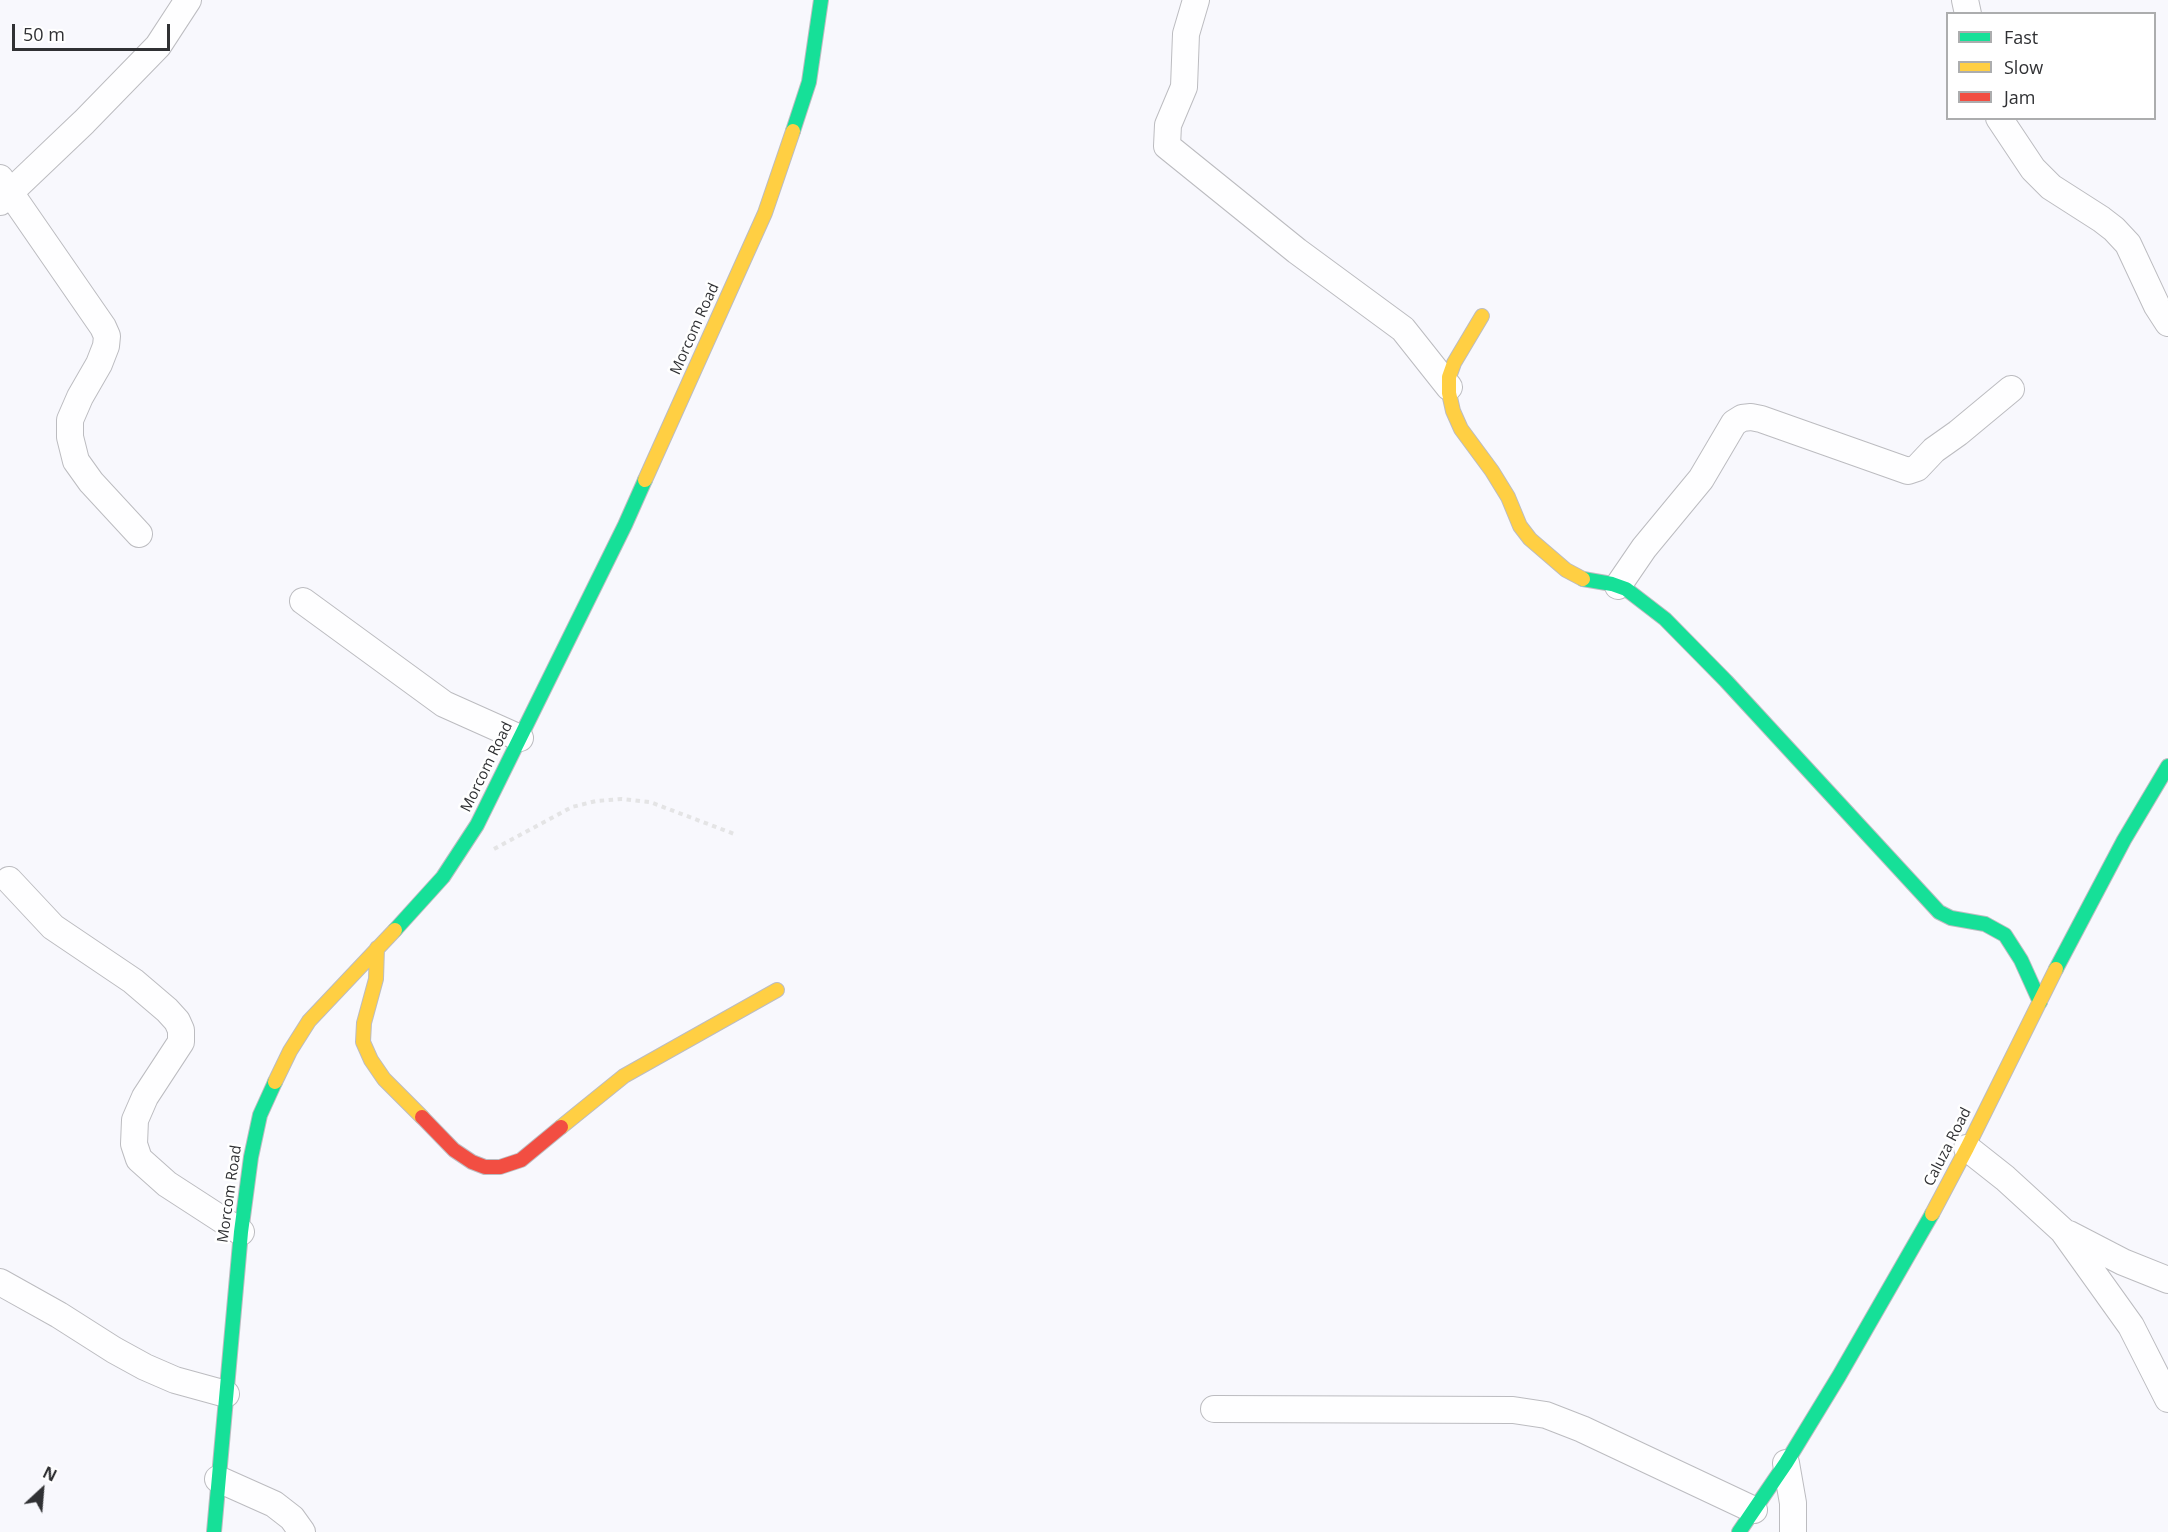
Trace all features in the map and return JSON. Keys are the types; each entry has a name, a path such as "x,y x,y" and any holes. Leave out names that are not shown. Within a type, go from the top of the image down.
{"street":[{"path":"139,534 91,482 76,461 70,437 70,420 99,364 107,336 103,327 3,190 84,122 158,46 188,0"},
{"name":"Morcom Road","path":"214,1532 241,1232 251,1157 260,1115 275,1079 309,1021 414,911 443,877 477,825 625,525 765,213 808,82 821,0"},
{"path":"1196,0 1186,34 1184,87 1168,125 1167,146 1297,251 1403,329 1449,387"},
{"path":"2000,120 2033,169 2051,187 2101,219 2128,244 2157,306 2168,323"},
{"path":"1482,316 1454,363 1449,377 1454,411 1461,429 1492,471 1508,497 1520,526 1530,539 1566,570 1579,578 1618,586 1641,599 1687,640 1939,912 1956,919 1985,924 2005,935 2021,960 2040,1002"},
{"path":"1618,586 1644,548 1701,479 1734,423 1742,418 1761,419 1908,471 1917,468 1934,450 2011,389"},
{"path":"303,601 444,704 520,738"},
{"name":"Caluza Road","path":"1739,1532 1786,1463 1880,1306 1967,1148 2124,840 2168,766"},
{"path":"9,880 53,927 133,981 177,1021 181,1030 180,1042 144,1097 135,1120 134,1144 139,1159 167,1184 241,1232"},
{"path":"377,948 376,979 363,1023 363,1042 371,1060 384,1078 454,1150 472,1162 485,1167 500,1167 521,1160 624,1076 777,990"},
{"path":"1967,1148 2005,1178 2063,1231 2131,1326 2168,1399"},
{"path":"2063,1231 2123,1262 2168,1280"},
{"path":"2,1286 59,1315 145,1367 175,1380 226,1394"},
{"path":"1214,1409 1513,1410 1546,1415 1582,1429 1754,1510"},
{"path":"1786,1463 1793,1503 1793,1532"},
{"path":"218,1479 274,1504 292,1518 302,1532"}],"path":[{"path":"492,850 572,807 596,801 622,799 650,802 737,835"}],"traffic: fast":[{"path":"793,131 809,82 821,0"},
{"path":"395,930 443,877 477,825 645,480"},
{"path":"1583,579 1626,589 1665,619 1726,681 1939,912 1951,918 1985,924 2005,935 2021,960 2040,1002"},
{"path":"2056,969 2124,840 2168,766"},
{"path":"214,1532 241,1232 251,1157 260,1115 275,1082"},
{"path":"1739,1532 1786,1463 1839,1376 1932,1214"}],"traffic: slow":[{"path":"645,480 765,213 793,131"},
{"path":"1482,316 1454,363 1449,377 1449,393 1453,411 1461,429 1508,497 1520,526 1530,539 1566,570 1583,579"},
{"path":"275,1082 290,1051 309,1021 395,930"},
{"path":"377,948 376,979 364,1023 363,1042 371,1060 384,1079 422,1117"},
{"path":"1932,1214 2056,969"},
{"path":"561,1127 624,1076 777,990"}],"traffic: jam":[{"path":"422,1117 454,1150 472,1162 485,1167 500,1167 521,1160 561,1127"}]}
